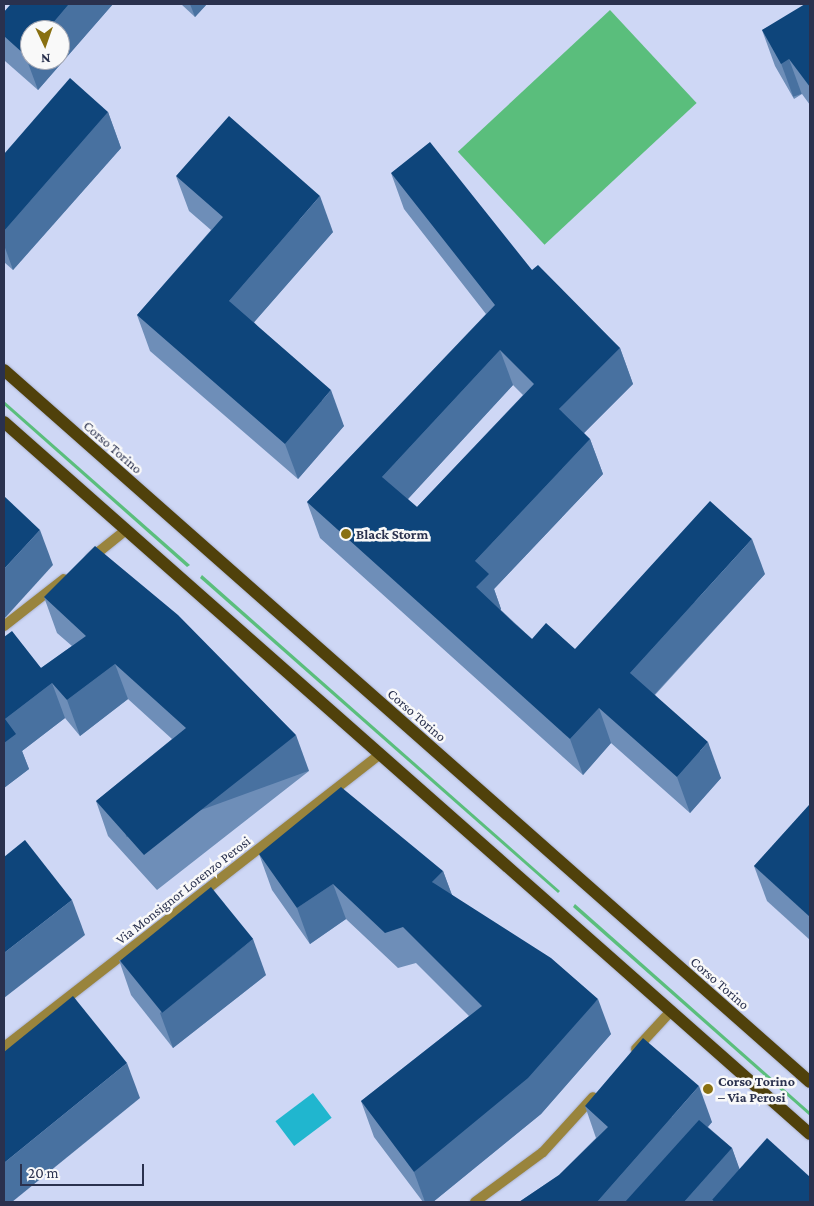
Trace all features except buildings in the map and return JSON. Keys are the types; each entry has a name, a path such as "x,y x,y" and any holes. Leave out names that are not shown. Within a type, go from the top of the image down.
{"main road":[{"name":"Corso Torino","path":"4,370 810,1082"},
{"path":"4,422 810,1134"}],"street":[{"path":"4,626 126,530"},
{"name":"Via Monsignor Lorenzo Perosi","path":"4,1047 380,754"},
{"path":"626,1060 671,1011"},
{"path":"475,1202 543,1152 600,1089"}],"green space":[{"path":"610,10 697,103 544,245 458,152"},
{"path":"4,401 190,565 187,567 4,405"},
{"path":"202,575 560,891 558,893 200,578"},
{"path":"575,904 810,1112 810,1116 573,907"}],"water":[{"path":"313,1093 332,1118 294,1146 275,1121"}],"place":[{"name":"Black Storm","path":"346,534"},
{"name":"Corso Torino – Via Perosi","path":"708,1089"}]}
